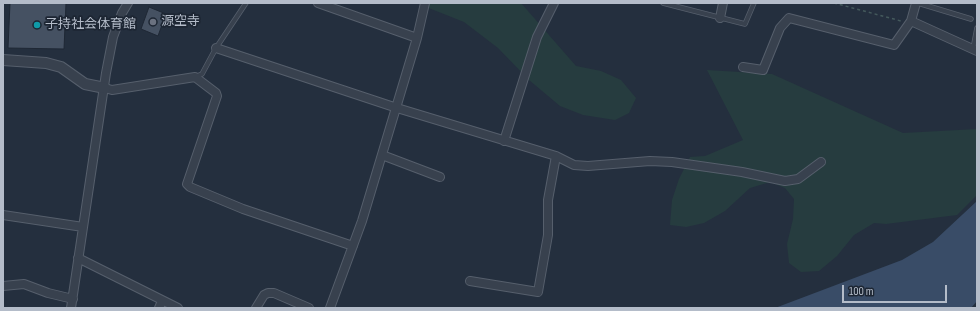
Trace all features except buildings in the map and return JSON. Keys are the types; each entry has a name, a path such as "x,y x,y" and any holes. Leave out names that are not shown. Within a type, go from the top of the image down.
{"street":[{"path":"71,308 105,88 106,73 113,37 122,13 128,3"},
{"path":"318,3 417,38"},
{"path":"330,308 353,246 397,108 417,38 425,3"},
{"path":"504,141 537,37 554,3"},
{"path":"720,18 723,3"},
{"path":"743,67 763,70 780,28 789,18 894,45 911,21 917,3"},
{"path":"911,21 975,50"},
{"path":"216,48 397,108 556,156 574,165 588,166 650,161 672,162 742,172 784,181 798,179 820,162"},
{"path":"3,60 46,63 60,68 85,84 112,90 195,77 216,93 217,96 187,184 190,188 243,209 353,246"},
{"path":"382,155 440,177"},
{"path":"470,281 538,292 548,230 548,200 556,156"},
{"path":"3,215 83,227"},
{"path":"78,258 160,304 178,308"},
{"path":"3,286 24,284 48,293 73,299"},
{"path":"256,308 264,295 268,293 274,293 309,308"}],"lane":[{"path":"195,77 202,74 216,48 246,3"},
{"path":"663,3 745,24 754,3"},
{"path":"917,3 971,19"},
{"path":"975,50 977,28"}],"path":[{"path":"834,3 904,22 911,21"}],"green space":[{"path":"416,3 521,3 576,66 601,71 621,80 636,98 629,113 615,120 583,115 560,106 529,80 498,48 464,22"},
{"path":"707,70 772,74 903,133 977,129 977,195 957,215 886,224 874,223 854,235 837,256 819,271 801,272 789,263 787,244 793,219 794,199 785,188 770,182 750,188 725,211 704,223 686,227 670,225 672,200 679,179 690,157 705,156 743,140"}],"water":[{"path":"977,201 977,301 971,308 775,308 902,260 933,242"}],"place":[{"name":"源空寺","path":"153,22"},
{"name":"子持社会体育館","path":"37,25"}]}
